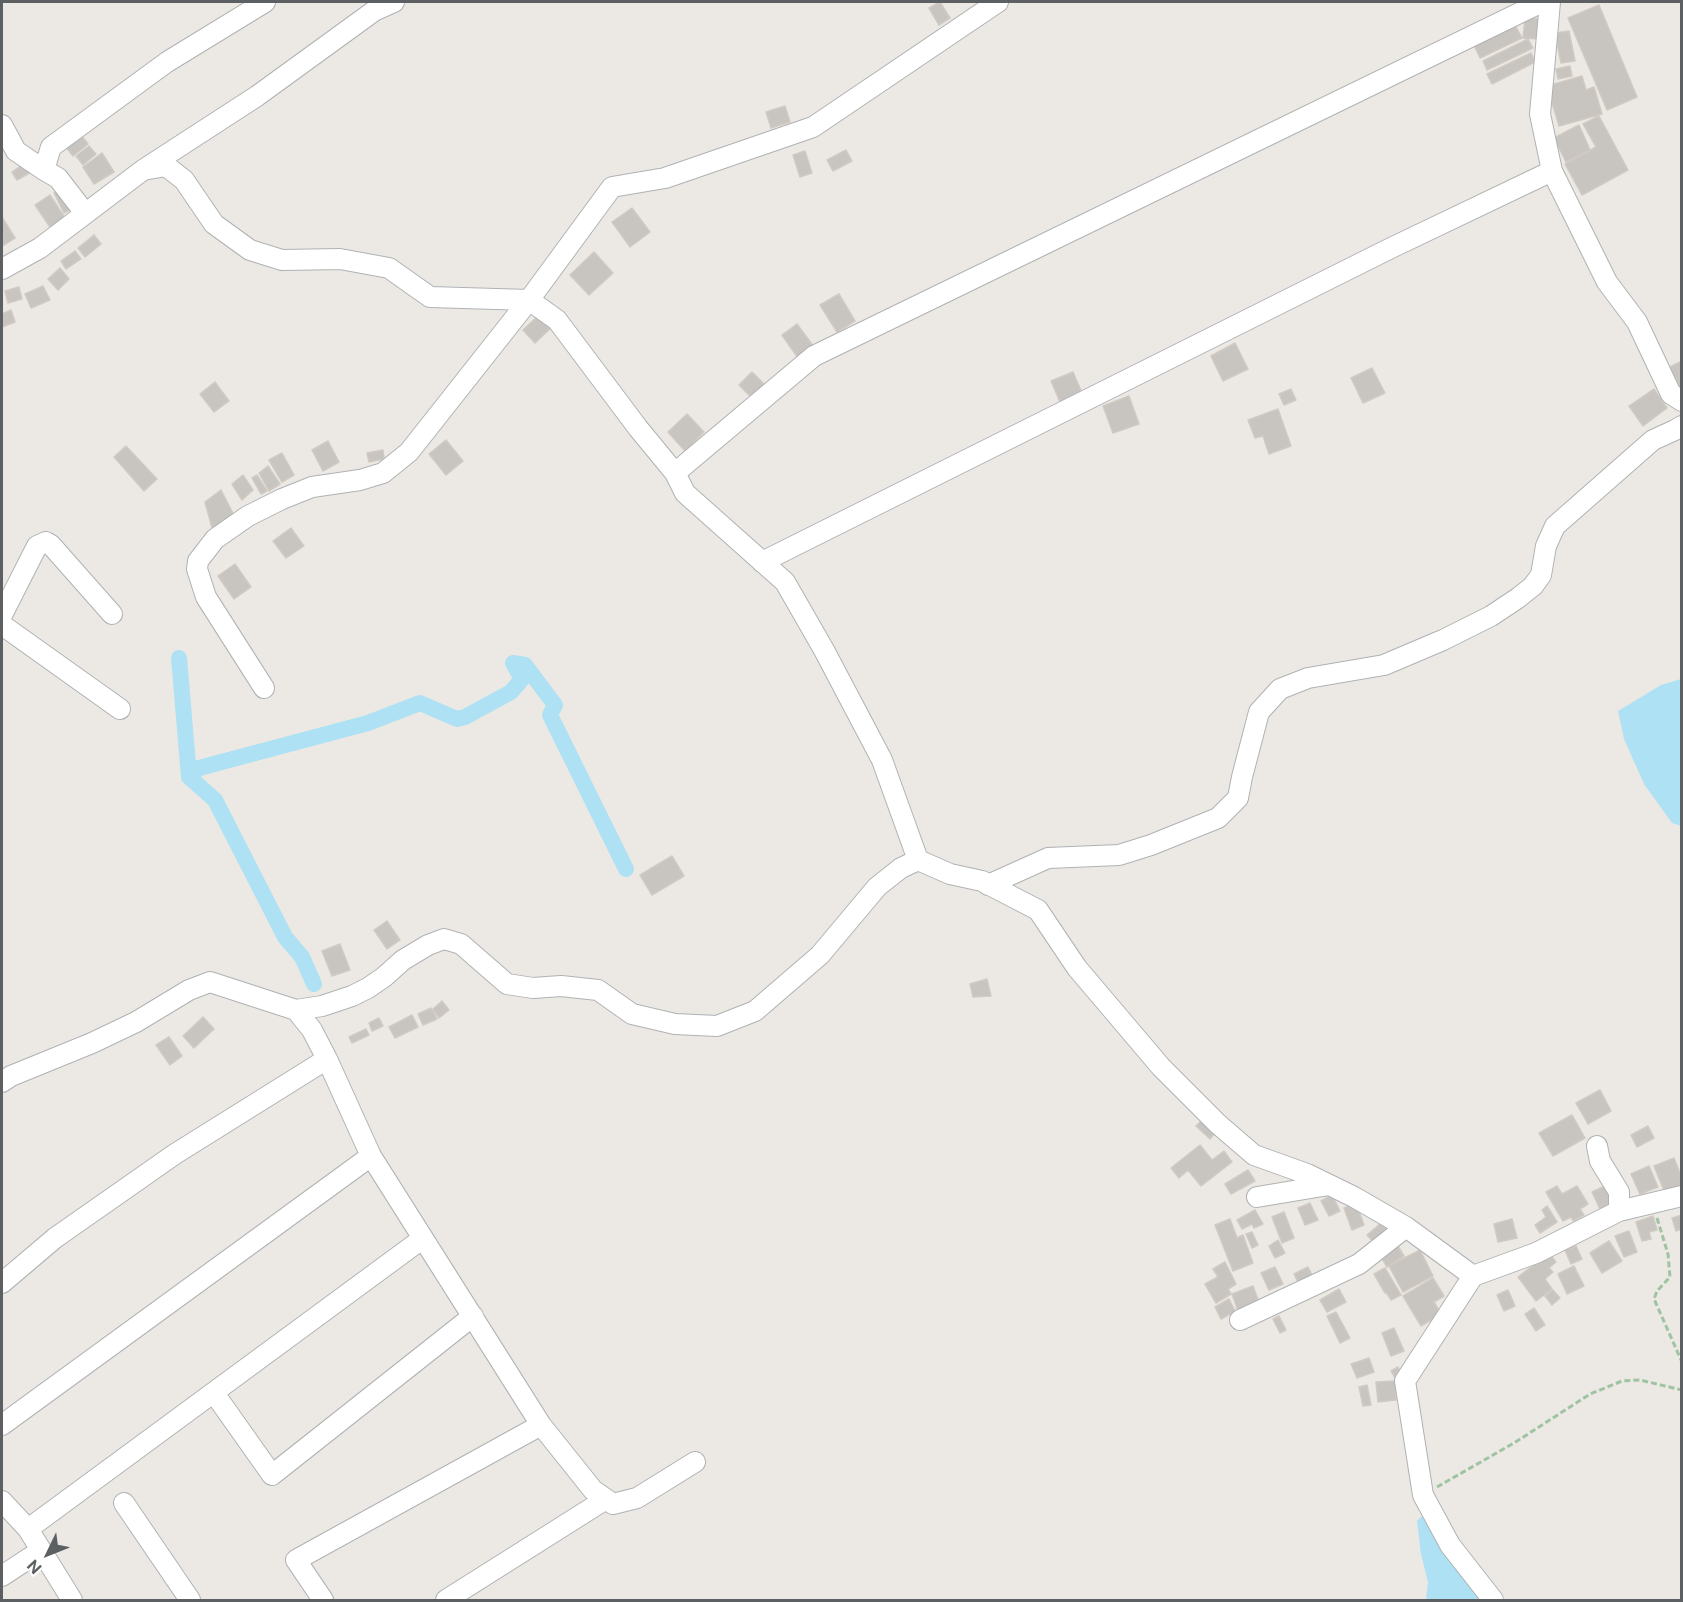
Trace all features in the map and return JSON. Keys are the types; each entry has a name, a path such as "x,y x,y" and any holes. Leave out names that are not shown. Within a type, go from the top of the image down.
{"street":[{"path":"44,170 51,147 167,62 265,2"},
{"path":"2,269 40,248 143,170 257,96 374,11 394,2"},
{"path":"264,688 206,597 197,568 198,561 215,539 248,516 282,499 312,488 360,480 383,473 409,452 529,300 612,187 665,178 813,127 998,2"},
{"path":"675,472 814,356 1542,2"},
{"path":"1550,2 1540,114 1552,171 1607,282 1637,322 1671,394 1682,401"},
{"path":"2,125 16,151 58,178 86,213"},
{"path":"143,170 166,166 184,180 214,224 250,250 282,260 340,259 389,268 430,297 529,300 557,320 638,428 675,472 685,493 784,582 824,650 882,759 918,860 950,874 982,881 1038,910 1077,968 1161,1067 1218,1124 1254,1155 1307,1174 1406,1227 1473,1276"},
{"path":"762,562 1380,253 1552,171"},
{"path":"988,885 1048,858 1119,855 1151,845 1218,818 1238,798 1259,712 1280,689 1308,678 1384,665 1443,640 1491,616 1533,586 1541,575 1546,546 1556,526 1653,440 1682,426"},
{"path":"2,615 37,546 46,542 51,544 112,614"},
{"path":"2,625 120,709"},
{"path":"2,1082 11,1076 101,1039 189,990 210,981 296,1010 322,1006 352,996 384,977 403,960 428,945 444,939 460,944 507,984 533,988 561,986 598,990 632,1014 675,1024 717,1026 755,1011 763,1005 820,955 878,887 901,868 918,860"},
{"path":"296,1010 312,1030 327,1059 370,1156 541,1425 593,1490 613,1504 637,1498 695,1462"},
{"path":"2,1283 55,1238 175,1154 327,1059"},
{"path":"1597,1146 1600,1161 1619,1192 1619,1211"},
{"path":"2,1425 370,1156"},
{"path":"1257,1197 1329,1185"},
{"path":"1493,1600 1450,1545 1423,1495 1405,1381 1473,1276 1536,1253 1619,1211 1682,1196"},
{"path":"1240,1320 1359,1264 1406,1227"},
{"path":"28,1529 422,1239"},
{"path":"214,1393 272,1475 473,1316"},
{"path":"323,1600 296,1560 541,1425"},
{"path":"446,1600 606,1499"},
{"path":"2,1501 28,1529 72,1600"},
{"path":"124,1503 190,1600"},
{"path":"2,1576 40,1551"}],"path":[{"path":"1650,1203 1662,1232 1670,1267 1670,1277 1657,1291 1654,1299 1682,1362"},
{"path":"1423,1495 1514,1443 1590,1394 1622,1381 1640,1380 1682,1390"}],"water":[{"path":"1682,679 1681,826 1672,823 1644,784 1624,739 1618,711 1661,685"},
{"path":"1422,1516 1440,1548 1482,1600 1426,1600 1428,1582 1421,1554 1417,1521"}],"building":[{"path":"940,2 950,18 939,25 929,8"},
{"path":"1599,5 1637,97 1607,110 1568,18"},
{"path":"1525,18 1540,19 1538,39 1523,38"},
{"path":"1515,25 1522,38 1480,58 1474,45"},
{"path":"1569,31 1575,61 1561,63 1555,33"},
{"path":"1528,39 1533,48 1487,70 1483,61"},
{"path":"1531,53 1535,62 1492,84 1487,74"},
{"path":"1570,66 1572,76 1558,79 1556,69"},
{"path":"1582,76 1586,90 1594,87 1602,114 1559,126 1547,86"},
{"path":"785,106 790,122 771,128 766,112"},
{"path":"1599,116 1628,170 1582,195 1565,164 1596,147 1583,124"},
{"path":"1579,125 1590,150 1566,162 1554,138"},
{"path":"82,136 88,144 73,156 66,147"},
{"path":"89,146 96,154 83,165 76,156"},
{"path":"846,150 852,161 833,171 827,160"},
{"path":"805,151 812,173 800,177 793,155"},
{"path":"102,153 114,172 94,184 83,167"},
{"path":"25,163 31,172 17,180 12,172"},
{"path":"64,188 74,208 64,213 54,193"},
{"path":"50,195 65,218 50,227 35,205"},
{"path":"632,208 650,232 630,247 612,222"},
{"path":"2,217 15,238 2,246"},
{"path":"94,235 101,244 85,257 78,248"},
{"path":"75,251 81,259 66,269 61,261"},
{"path":"594,252 613,273 589,295 570,275"},
{"path":"60,268 69,279 58,290 48,279"},
{"path":"43,286 50,300 31,308 25,294"},
{"path":"19,287 22,299 8,303 5,291"},
{"path":"839,294 855,321 837,332 820,305"},
{"path":"11,310 15,322 2,327 2,314"},
{"path":"540,314 552,327 535,343 523,330"},
{"path":"797,324 814,347 798,358 782,335"},
{"path":"1235,343 1248,369 1223,381 1211,356"},
{"path":"1682,361 1682,389 1681,389 1670,367"},
{"path":"1372,368 1385,393 1363,403 1351,378"},
{"path":"752,372 764,384 751,397 739,385"},
{"path":"1073,372 1082,393 1060,402 1051,381"},
{"path":"215,382 229,401 214,412 200,394"},
{"path":"1291,389 1296,400 1284,405 1279,394"},
{"path":"1654,389 1667,408 1643,426 1629,406"},
{"path":"1129,396 1139,424 1113,433 1103,406"},
{"path":"1278,409 1291,446 1269,454 1263,436 1255,438 1248,420"},
{"path":"687,414 704,432 685,451 668,432"},
{"path":"446,440 463,461 446,475 429,454"},
{"path":"328,441 339,462 323,471 312,450"},
{"path":"126,446 157,479 144,491 114,457"},
{"path":"383,450 384,459 369,462 367,453"},
{"path":"282,453 294,475 282,482 269,460"},
{"path":"268,466 280,484 269,491 259,473"},
{"path":"243,475 253,490 242,500 232,484"},
{"path":"257,475 267,491 261,494 252,478"},
{"path":"221,490 238,523 215,539 205,502"},
{"path":"291,528 304,546 286,558 273,541"},
{"path":"235,564 251,587 234,599 218,576"},
{"path":"672,856 684,876 652,895 640,875"},
{"path":"387,921 400,940 387,949 374,930"},
{"path":"340,944 350,970 332,976 322,951"},
{"path":"987,979 991,996 973,997 970,984"},
{"path":"442,1001 449,1010 439,1018 433,1009"},
{"path":"431,1008 437,1019 423,1025 418,1014"},
{"path":"412,1015 418,1027 395,1038 389,1027"},
{"path":"203,1017 214,1029 194,1048 183,1036"},
{"path":"379,1018 383,1026 372,1031 369,1023"},
{"path":"366,1029 369,1035 352,1043 349,1037"},
{"path":"169,1037 182,1056 170,1065 156,1045"},
{"path":"1600,1090 1611,1111 1588,1124 1576,1103"},
{"path":"1572,1115 1585,1138 1553,1156 1539,1133"},
{"path":"1203,1119 1216,1132 1210,1139 1196,1126"},
{"path":"1648,1126 1654,1138 1637,1147 1631,1135"},
{"path":"1200,1145 1212,1160 1224,1151 1232,1162 1201,1186 1188,1170 1179,1178 1171,1168"},
{"path":"1674,1158 1682,1178 1682,1186 1665,1193 1654,1166"},
{"path":"1649,1166 1658,1187 1640,1194 1631,1174"},
{"path":"1248,1170 1255,1181 1231,1194 1225,1184"},
{"path":"1607,1185 1615,1202 1600,1209 1592,1192"},
{"path":"1557,1186 1562,1194 1577,1186 1588,1204 1580,1209 1584,1215 1573,1221 1571,1217 1563,1221 1546,1192"},
{"path":"1332,1195 1340,1211 1329,1216 1321,1201"},
{"path":"1310,1203 1318,1220 1305,1225 1298,1208"},
{"path":"1356,1203 1364,1225 1352,1230 1344,1208"},
{"path":"1547,1206 1557,1222 1540,1233 1535,1225 1546,1217 1542,1210"},
{"path":"1255,1210 1263,1224 1254,1228 1252,1224 1242,1229 1237,1220"},
{"path":"1284,1212 1294,1238 1282,1243 1272,1217"},
{"path":"1682,1215 1682,1229 1676,1231 1672,1218"},
{"path":"1653,1216 1657,1230 1649,1232 1651,1239 1642,1241 1636,1222"},
{"path":"1230,1219 1237,1238 1243,1235 1253,1263 1233,1271 1215,1225"},
{"path":"1512,1219 1517,1238 1498,1242 1494,1224"},
{"path":"1381,1223 1391,1234 1377,1246 1367,1235"},
{"path":"1629,1231 1637,1252 1624,1257 1615,1236"},
{"path":"1252,1232 1258,1245 1252,1248 1246,1234"},
{"path":"1278,1240 1285,1253 1275,1258 1269,1246"},
{"path":"1609,1241 1622,1261 1602,1273 1590,1253"},
{"path":"1398,1246 1404,1256 1387,1267 1381,1257"},
{"path":"1576,1246 1582,1259 1571,1264 1565,1250"},
{"path":"1420,1250 1433,1276 1403,1292 1389,1266"},
{"path":"1549,1253 1556,1262 1549,1268 1553,1272 1545,1279 1552,1289 1536,1301 1518,1277"},
{"path":"1225,1262 1236,1284 1228,1289 1231,1294 1216,1303 1205,1284 1218,1277 1213,1269"},
{"path":"1574,1266 1584,1286 1567,1294 1558,1274"},
{"path":"1275,1267 1283,1284 1269,1290 1261,1273"},
{"path":"1308,1267 1315,1281 1301,1288 1294,1274"},
{"path":"1385,1268 1401,1295 1391,1300 1374,1274"},
{"path":"1433,1278 1444,1296 1434,1302 1441,1314 1421,1326 1403,1296"},
{"path":"1253,1286 1259,1302 1238,1311 1232,1294"},
{"path":"1339,1289 1346,1302 1327,1312 1320,1300"},
{"path":"1508,1290 1515,1306 1504,1311 1497,1295"},
{"path":"1553,1290 1560,1298 1552,1305 1545,1296"},
{"path":"1229,1299 1235,1311 1221,1319 1215,1307"},
{"path":"1534,1308 1545,1325 1536,1331 1525,1314"},
{"path":"1336,1312 1350,1338 1340,1343 1327,1316"},
{"path":"1279,1316 1286,1330 1280,1333 1273,1319"},
{"path":"1394,1328 1404,1351 1391,1356 1382,1333"},
{"path":"1369,1358 1374,1372 1357,1378 1351,1364"},
{"path":"1398,1367 1402,1374 1395,1378 1391,1371"},
{"path":"1395,1381 1396,1400 1378,1402 1376,1382"},
{"path":"1367,1385 1371,1405 1363,1406 1359,1387"}],"waterway":[{"path":"179,658 189,777 215,800 285,937 302,957 314,984"},
{"path":"189,777 199,768 368,723 420,703 457,719 465,717 511,692 522,679 513,663 525,665 555,705 550,715 626,869"}]}
